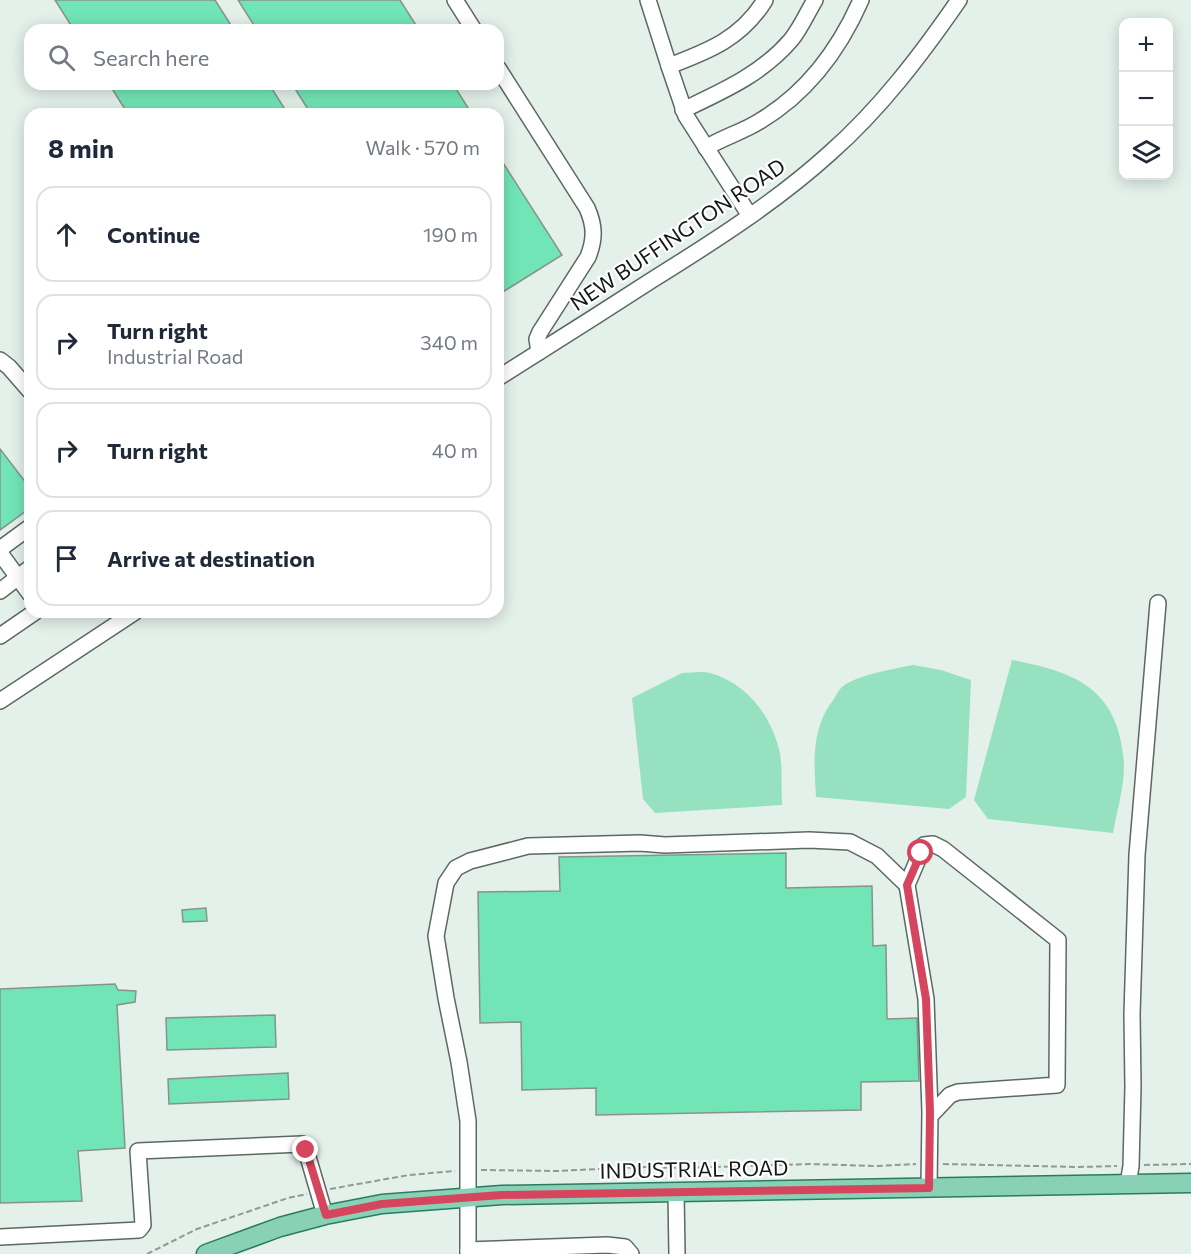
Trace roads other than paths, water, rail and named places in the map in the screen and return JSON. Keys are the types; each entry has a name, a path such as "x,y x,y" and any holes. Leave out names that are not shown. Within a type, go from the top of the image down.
{"main road":[{"name":"INDUSTRIAL ROAD","path":"206,1254 280,1227 326,1215 382,1204 501,1195 1191,1183"}],"street":[{"path":"455,0 470,24"},
{"path":"648,0 683,110 750,216"},
{"path":"669,66 721,45 740,30 765,0"},
{"path":"683,110 747,78 773,60 793,38 815,0"},
{"path":"706,148 720,138 757,123 801,91 835,50 861,0"},
{"name":"NEW BUFFINGTON ROAD","path":"504,374 705,247 780,194 830,153 878,106 959,0"},
{"path":"504,77 587,208 595,232 594,244 588,257 540,332 537,339 539,352"},
{"path":"0,360 24,385"},
{"path":"0,591 24,572 0,551 24,532"},
{"path":"1128,1184 1131,1166 1133,1098 1132,1014 1137,855 1158,603"},
{"path":"0,636 26,618"},
{"path":"0,701 126,618"},
{"path":"631,1254 625,1247 607,1245 468,1252 468,1121 436,936 446,882 456,868 470,861 528,846 640,843 665,845 809,840 850,842 877,856 907,885"},
{"path":"929,1188 930,1116 926,999 907,885 924,845 933,844 943,849 1058,940 1057,1085 958,1092 950,1095 930,1116"},
{"path":"0,1237 139,1230 142,1226 138,1151 302,1144 306,1150 326,1215"},
{"path":"676,1193 677,1254"}]}
